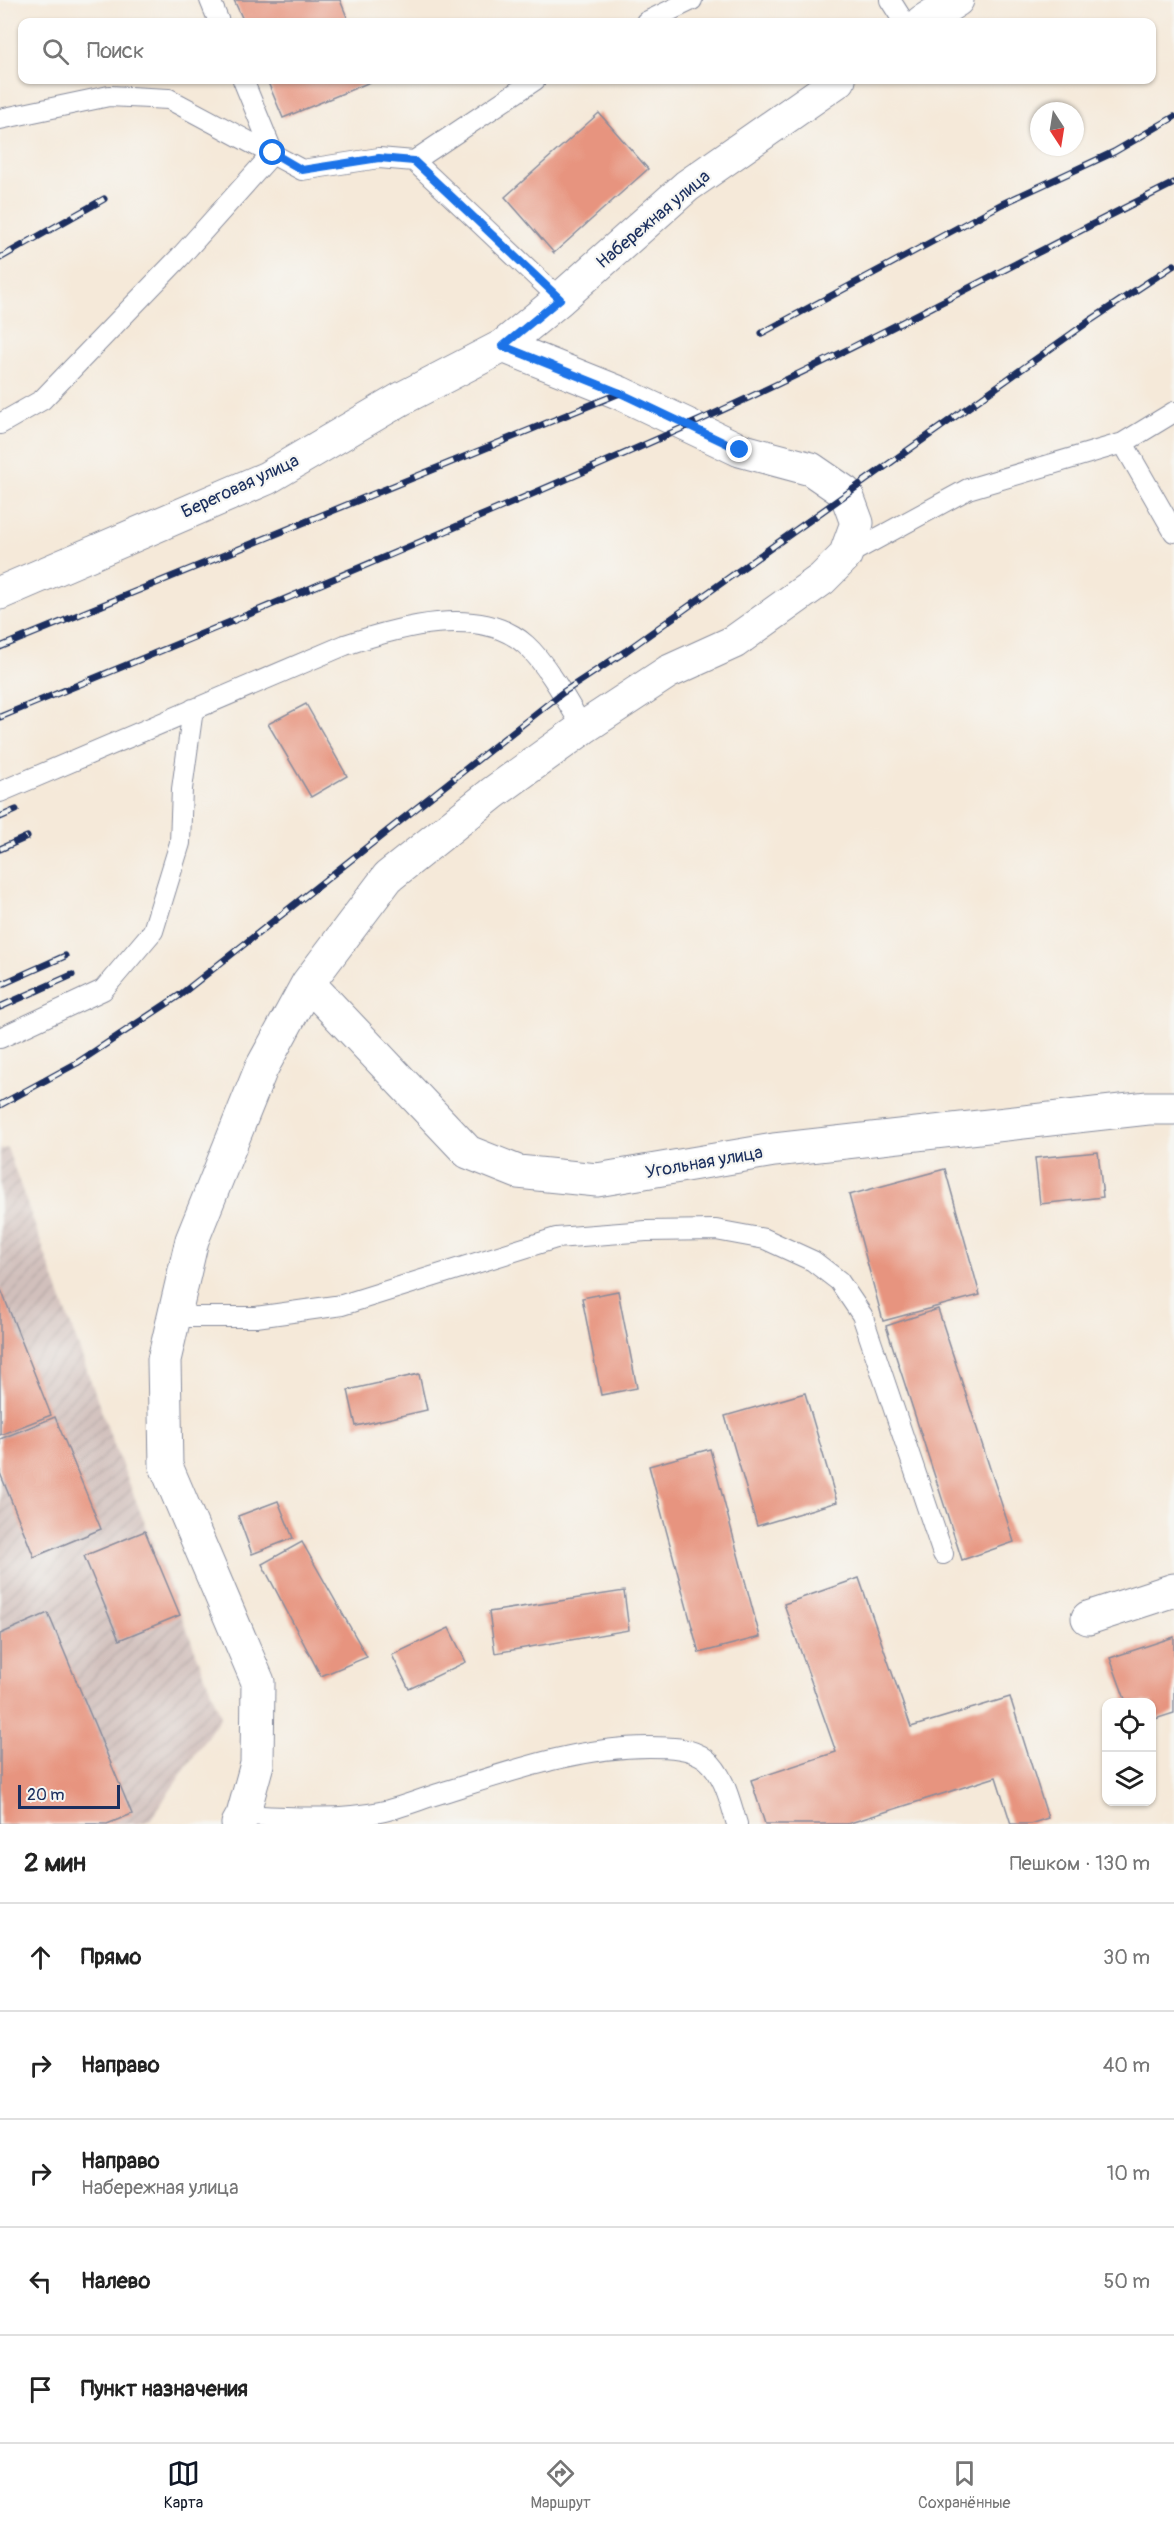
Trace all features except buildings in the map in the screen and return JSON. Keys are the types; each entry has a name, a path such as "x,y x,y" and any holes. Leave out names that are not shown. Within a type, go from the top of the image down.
{"street":[{"path":"928,18 957,0"},
{"name":"Набережная улица","path":"503,346 560,299 687,186 833,84"},
{"path":"241,1819 257,1764 258,1682 166,1466 164,1360 176,1317 192,1240 261,1069 308,982 388,877 493,793 583,728 668,672 734,642 822,579 846,556 857,523 846,493 811,469 740,450 620,393 503,346"},
{"name":"Береговая улица","path":"0,593 267,478 402,399 503,346"},
{"name":"Угольная улица","path":"308,982 468,1152 519,1172 597,1180 774,1150 1136,1109 1174,1108"},
{"path":"1088,1618 1174,1590"}],"lane":[{"path":"210,0 217,18"},
{"path":"654,18 692,0"},
{"path":"890,0 901,18"},
{"path":"245,84 273,153"},
{"path":"414,161 529,84"},
{"path":"0,119 109,96 169,99 302,170 379,158 414,161 560,299"},
{"path":"0,424 42,400 180,256 273,153"},
{"path":"846,556 968,489 1123,443 1174,412"},
{"path":"1123,443 1174,532"},
{"path":"0,792 345,645 401,627 468,623 498,629 525,644 562,693 583,728"},
{"path":"0,1038 103,990 153,931 180,843 182,789 193,709"},
{"path":"176,1317 256,1317 342,1305 556,1238 646,1231 716,1230 765,1239 813,1261 839,1281 862,1315 943,1554"},
{"path":"241,1819 321,1818 381,1812 547,1760 624,1747 670,1747 691,1751 705,1758 716,1769 726,1789 737,1824"}],"shaded area":[{"path":"7,1148 112,1440 221,1716 150,1820 139,1824 0,1824 0,1150"}],"railway":[{"path":"762,333 1002,204 1114,152 1174,117"},
{"path":"0,717 345,574 749,398 1174,183"},
{"path":"0,258 104,199"},
{"path":"0,1105 77,1063 180,995 562,693 626,651 1088,322 1174,265"},
{"path":"0,647 620,393"},
{"path":"0,817 16,810"},
{"path":"0,849 27,837"},
{"path":"0,985 65,956"},
{"path":"0,1007 72,975"}],"route":[{"path":"273,153 302,170 379,158 414,161 560,299 503,346 620,393 740,450"}]}
